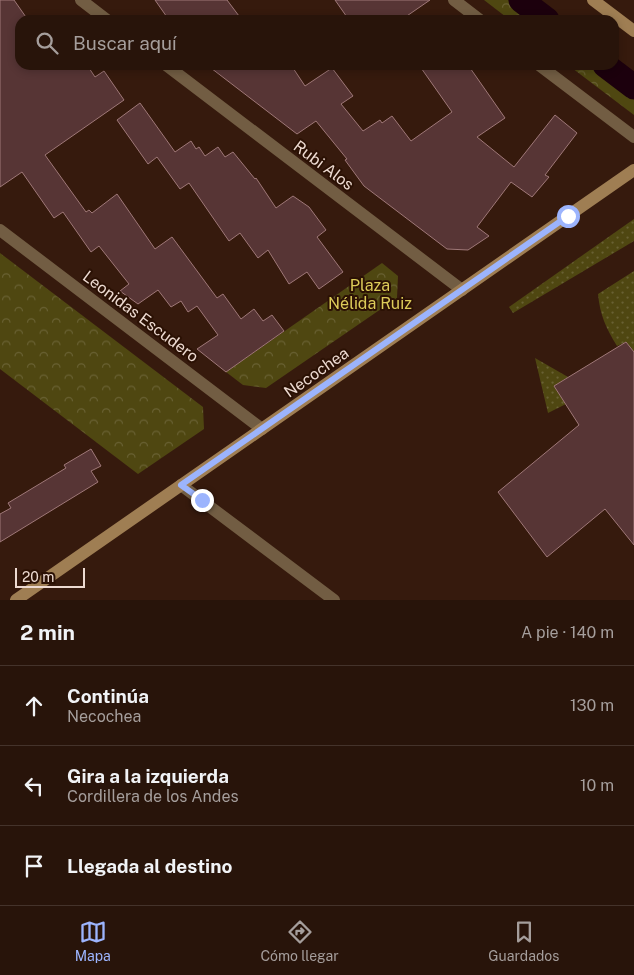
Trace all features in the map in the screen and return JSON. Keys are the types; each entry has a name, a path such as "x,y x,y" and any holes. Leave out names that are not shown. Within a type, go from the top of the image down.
{"main road":[{"path":"593,0 613,15"},
{"path":"619,20 634,31"},
{"name":"Necochea","path":"16,600 634,170"}],"street":[{"path":"81,0 100,15"},
{"path":"454,0 474,15"},
{"name":"Rubi Alos","path":"173,70 462,290"},
{"path":"546,70 634,137"},
{"name":"Leonidas Escudero","path":"0,230 262,428"},
{"path":"181,485 334,600"}],"green space":[{"path":"484,0 508,0 528,15 504,15"},
{"path":"575,70 599,70 634,97 634,115"},
{"path":"634,219 634,241 513,313 509,307"},
{"path":"0,253 203,407 204,429 138,474 0,369"},
{"name":"Plaza Nélida Ruiz","path":"382,263 398,276 397,298 266,388 243,385 226,372"},
{"path":"634,271 634,352 626,342 617,346 604,321 598,294"},
{"path":"535,358 568,377 554,386 566,404 548,413"}],"building":[{"path":"0,0 14,0 24,15 15,15 15,70 90,70 95,77 104,71 124,100 45,155 86,212 89,210 92,213 117,194 155,249 172,237 217,298 223,294 241,319 254,309 263,321 272,315 284,331 226,372 197,349 218,335 197,306 188,312 181,301 171,307 158,290 138,304 120,291 129,284 99,246 91,252 63,212 54,218 22,172 0,187"},
{"path":"155,0 227,0 238,15 166,15"},
{"path":"335,0 430,0 408,15 346,15"},
{"path":"214,70 294,70 305,86 329,70 334,70 353,96 341,104 363,131 380,120 382,123 392,116 411,141 452,112 423,70 471,70 505,118 477,137 514,167 555,115 577,133 545,175 549,177 532,197 511,182 477,227 489,236 468,250 447,249 364,186 345,160 347,159 316,121 297,134"},
{"path":"140,103 175,152 191,141 196,149 199,147 205,156 218,147 225,157 233,152 256,178 276,208 293,196 309,207 326,230 317,237 343,272 319,289 307,272 289,284 268,250 258,258 240,233 229,241 189,183 180,189 157,157 148,164 117,120"},
{"path":"626,342 634,352 634,545 605,509 547,557 498,492 579,425 554,386"},
{"path":"91,449 101,466 91,471 98,482 0,542 0,514 11,508 8,503 66,468 64,465"}],"waterway":[{"path":"521,0 540,15"},
{"path":"619,69 634,80"},
{"path":"612,70 634,87"}],"route":[{"path":"202,500 181,485 568,216"}]}
